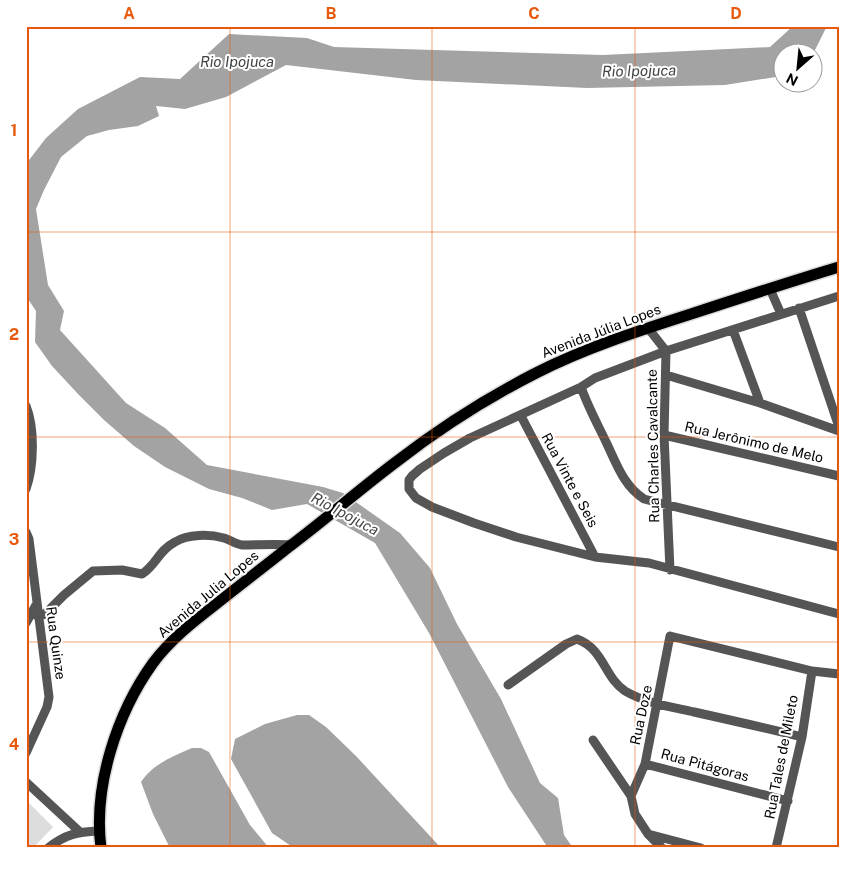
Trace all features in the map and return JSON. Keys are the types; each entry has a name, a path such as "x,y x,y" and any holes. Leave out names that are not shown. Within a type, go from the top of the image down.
{"main road":[{"name":"Avenida Júlia Lopes","path":"295,543 393,464 450,423 496,394 537,372 597,346 648,328 839,267"},
{"name":"Avenida Julia Lopes","path":"101,848 99,831 101,800 114,742 124,714 138,686 170,644 196,620 295,543"}],"street":[{"path":"770,289 781,314"},
{"path":"839,296 666,351 595,378 581,387 521,416 470,438 420,469 409,480 409,489 416,498 432,507 516,537 595,557 649,564 839,614"},
{"path":"798,308 839,429"},
{"path":"648,328 666,351"},
{"path":"733,330 760,402"},
{"name":"Rua Charles Cavalcante","path":"666,351 664,435 670,570"},
{"path":"666,375 760,402 839,429"},
{"path":"581,387 595,421 627,482 644,499 839,547"},
{"path":"26,406 31,433 32,464 26,489"},
{"name":"Rua Vinte e Seis","path":"521,416 595,557"},
{"name":"Rua Jerônimo de Melo","path":"664,435 839,476"},
{"name":"Rua Quinze","path":"26,532 29,540 49,697 47,707 26,753"},
{"path":"38,617 46,614 64,595 93,571 122,570 142,574 150,569 163,549 177,540 210,536 224,538 240,545 295,543"},
{"path":"26,623 36,605"},
{"name":"Rua Doze","path":"631,796 645,764 670,636 812,672"},
{"path":"508,685 566,644 577,639 584,641 597,653 614,680 620,687 631,694 658,704 802,737"},
{"path":"812,672 839,674"},
{"name":"Rua Tales de Mileto","path":"776,848 802,737 812,672"},
{"path":"593,740 631,796 635,814 648,834 662,848"},
{"name":"Rua Pitágoras","path":"645,764 788,801"},
{"path":"26,782 80,832"},
{"path":"48,848 62,838 80,832 99,831"},
{"path":"648,834 701,848"},
{"path":"61,848 62,838"}],"shaded area":[{"path":"26,800 53,827 33,848 26,848"}],"water":[{"name":"Rio Ipojuca","path":"793,26 827,26 819,42 775,42"},
{"name":"Rio Ipojuca","path":"229,34 307,38 334,47 603,55 770,47 772,45 772,78 725,85 587,88 416,80 286,65 226,97 185,109 156,106 159,116 138,126 109,130 87,136 61,157 36,209 48,285 64,311 60,330 126,403 165,428 207,465 323,487 343,493 400,533 430,568 457,624 501,699 540,783 558,798 564,835 573,848 548,848 508,787 429,633 375,543 307,504 272,510 242,498 209,489 165,467 134,446 104,420 52,366 35,342 36,311 26,296 26,164 46,138 78,109 140,77 180,79"},
{"path":"297,715 309,715 326,727 356,756 441,848 294,848 272,833 231,759 235,739 265,724"},
{"path":"192,748 201,748 209,752 250,825 269,848 170,848 153,814 141,782 158,765"}]}
